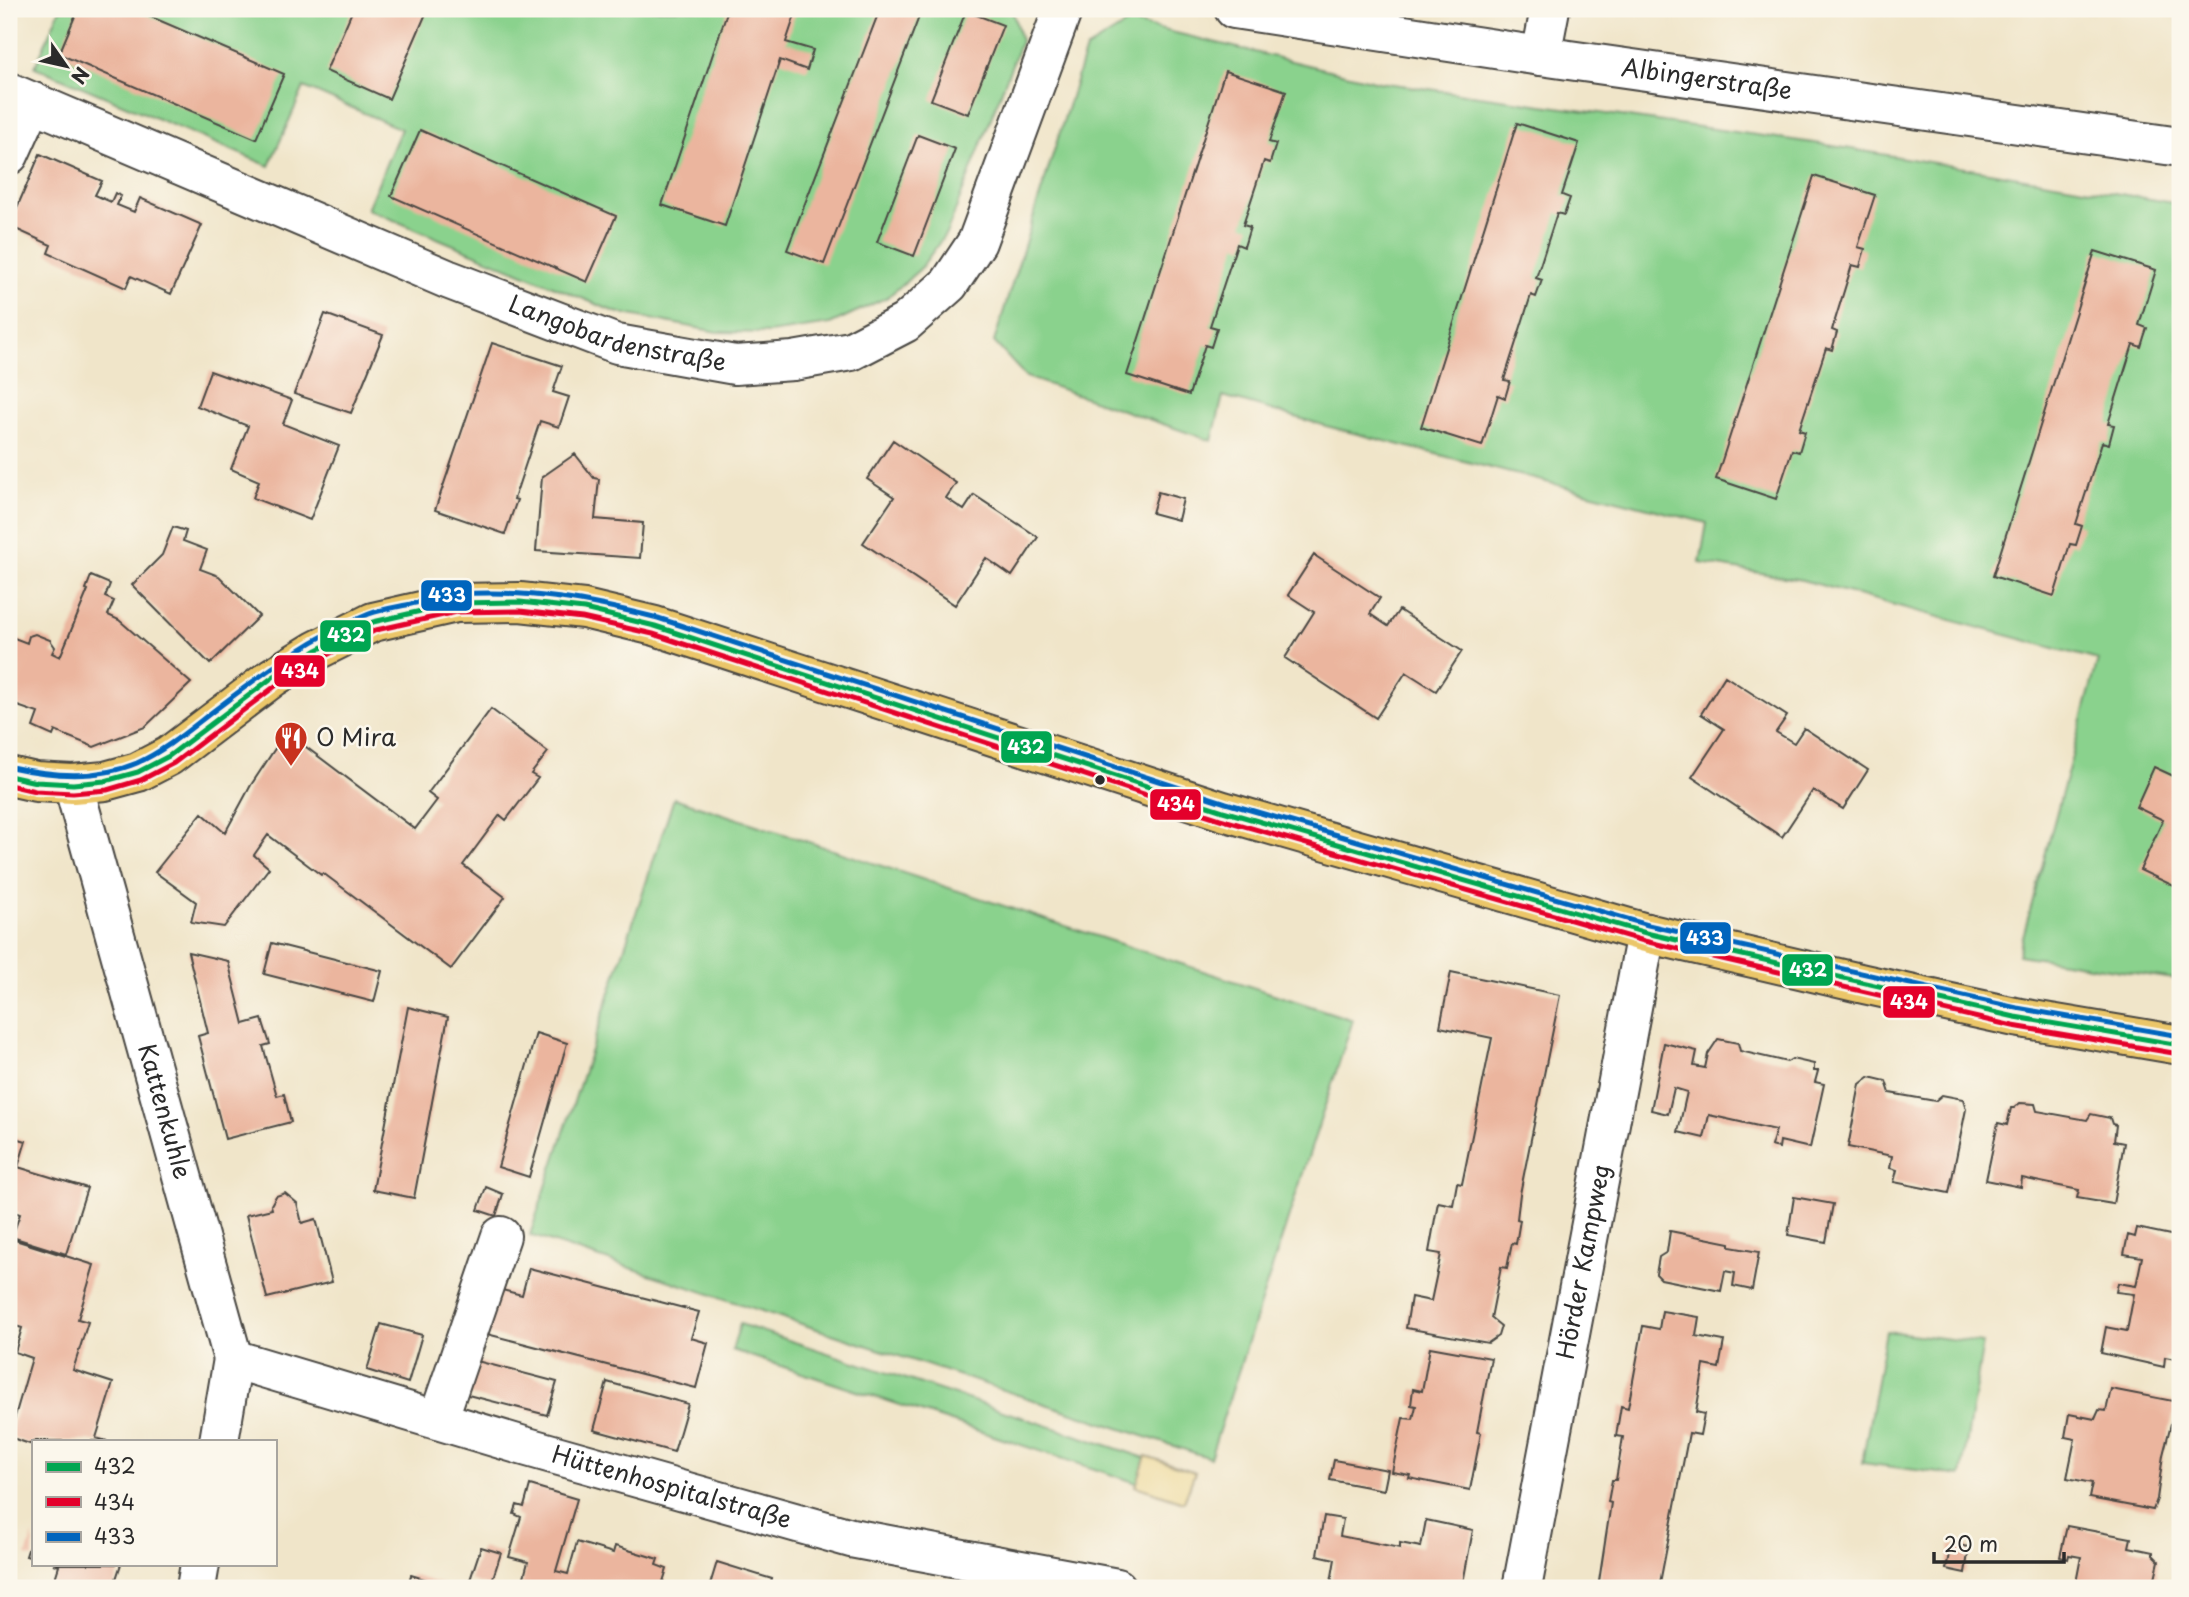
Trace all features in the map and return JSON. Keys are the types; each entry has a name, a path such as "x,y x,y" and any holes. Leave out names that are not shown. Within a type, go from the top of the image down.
{"main road":[{"path":"9,776 36,782 74,784 105,781 127,775 159,761 273,677 317,650 373,622 456,603 520,602 584,609 655,626 1223,811 1646,933 2015,1017 2180,1045"}],"street":[{"name":"Langobardenstraße","path":"21,97 454,282 617,344 734,365 793,362 851,351 905,323 948,284 977,242 1063,9"},
{"name":"Albingerstraße","path":"1234,9 1541,56 2180,147"},
{"path":"1541,56 1550,9"},
{"path":"9,155 21,97"},
{"name":"Kattenkuhle","path":"74,784 233,1359 219,1440"},
{"name":"Hörder Kampweg","path":"1522,1588 1646,933"},
{"path":"438,1420 501,1236"},
{"name":"Hüttenhospitalstraße","path":"233,1359 851,1538 1116,1588"},
{"path":"196,1588 200,1566"}],"green space":[{"path":"60,9 1012,9 1021,41 947,232 920,269 888,297 830,324 769,333 717,332 615,312 367,209 401,129 304,87 269,166 35,67"},
{"path":"1130,22 1379,82 1821,144 2180,204 2180,980 2018,955 2098,660 1802,580 1700,563 1707,523 1326,426 1223,396 1212,441 1026,377 994,342 1086,49"},
{"path":"674,798 1353,1020 1210,1458 530,1235"},
{"path":"740,1324 1145,1458 1137,1483 732,1350"},
{"path":"1886,1331 1983,1343 1961,1476 1862,1463"}],"sand":[{"path":"1146,1456 1195,1472 1184,1502 1136,1486"}],"building":[{"path":"78,9 133,9 284,74 256,139 59,54"},
{"path":"353,9 428,9 389,99 326,71"},
{"path":"728,9 797,9 786,42 813,50 807,70 780,60 725,226 662,205"},
{"path":"880,9 922,9 824,264 787,250"},
{"path":"966,11 1003,25 968,114 931,100"},
{"path":"1225,71 1286,91 1269,142 1276,144 1270,163 1264,161 1243,225 1250,227 1244,247 1237,244 1210,326 1217,328 1211,347 1205,345 1189,395 1127,375"},
{"path":"1517,123 1579,143 1562,195 1570,198 1564,215 1557,213 1536,278 1542,280 1536,297 1531,295 1504,380 1510,381 1505,398 1498,395 1482,446 1421,427"},
{"path":"420,130 616,216 587,282 391,196"},
{"path":"918,135 955,149 914,256 877,242"},
{"path":"40,154 102,181 95,195 111,202 115,193 121,196 117,205 134,212 140,198 202,225 171,294 131,276 126,288 48,253 51,245 9,226"},
{"path":"1814,176 1875,195 1858,247 1865,249 1860,267 1852,265 1832,330 1837,332 1832,350 1826,348 1799,430 1805,432 1799,452 1792,450 1776,499 1716,479"},
{"path":"2095,251 2156,270 2139,325 2147,328 2141,347 2133,344 2108,424 2114,425 2109,444 2102,442 2076,524 2082,526 2076,545 2070,544 2054,596 1993,576"},
{"path":"325,314 383,335 351,413 294,394"},
{"path":"492,343 562,366 553,392 569,397 559,427 540,421 505,534 435,510"},
{"path":"210,371 292,400 283,424 339,446 310,520 253,498 259,481 231,469 248,426 197,406"},
{"path":"893,440 956,483 946,498 964,510 974,495 1038,537 1012,576 986,558 955,605 863,543 894,497 867,479"},
{"path":"575,454 594,478 599,479 595,519 643,523 640,558 536,551 542,477"},
{"path":"1158,492 1183,499 1178,520 1152,513"},
{"path":"173,527 186,531 183,541 207,550 200,569 219,576 259,616 210,664 132,585 162,555"},
{"path":"1314,555 1380,598 1370,614 1388,626 1399,610 1462,651 1436,691 1406,672 1376,718 1285,658 1314,612 1288,595"},
{"path":"91,576 110,584 105,597 114,601 108,615 119,620 191,683 145,727 94,747 55,731 53,736 33,727 38,713 9,703 9,636 27,643 29,636 35,634 50,640 55,647 52,653 60,657 88,590 86,589"},
{"path":"1725,676 1787,716 1776,732 1794,743 1804,728 1868,770 1843,809 1813,790 1782,837 1692,777 1724,729 1701,714"},
{"path":"491,709 548,752 531,774 538,778 506,820 500,815 463,865 505,897 451,969 268,835 254,855 269,868 224,927 191,922 196,902 155,872 202,813 225,833 251,785 286,732 415,829 437,800 428,793"},
{"path":"2154,767 2180,779 2180,889 2140,870 2163,820 2136,807"},
{"path":"272,943 382,971 374,1002 264,974"},
{"path":"188,952 228,961 244,1024 262,1019 270,1044 263,1046 277,1096 284,1094 291,1122 225,1139 198,1036 208,1033"},
{"path":"1451,972 1560,995 1520,1194 1516,1244 1512,1243 1507,1268 1501,1267 1491,1318 1501,1326 1498,1336 1488,1343 1406,1328 1411,1297 1431,1301 1441,1254 1429,1252 1438,1202 1453,1205 1457,1183 1462,1184 1492,1038 1440,1027"},
{"path":"408,1007 448,1017 414,1198 373,1190"},
{"path":"536,1033 567,1043 529,1177 498,1167"},
{"path":"1718,1039 1738,1043 1740,1051 1787,1062 1792,1059 1814,1064 1814,1071 1818,1071 1815,1082 1824,1084 1810,1148 1780,1141 1779,1148 1771,1146 1776,1130 1709,1115 1704,1138 1678,1132 1687,1092 1674,1088 1668,1114 1651,1110 1664,1043 1697,1051 1694,1066 1705,1068 1708,1054"},
{"path":"1869,1077 1886,1081 1890,1093 1935,1101 1942,1095 1963,1099 1966,1109 1949,1193 1894,1182 1897,1170 1890,1168 1892,1156 1848,1147 1860,1084"},
{"path":"2020,1103 2035,1104 2037,1111 2087,1120 2091,1114 2110,1118 2112,1124 2116,1125 2114,1141 2124,1143 2113,1204 2077,1198 2079,1190 2022,1178 2021,1187 1986,1180 1998,1123 2007,1125 2011,1108"},
{"path":"9,1136 26,1141 18,1167 87,1188 66,1254 12,1237 20,1214 9,1210"},
{"path":"486,1187 503,1194 496,1216 478,1210"},
{"path":"285,1193 297,1203 302,1223 316,1219 332,1282 267,1298 246,1215 272,1209 271,1205 276,1196"},
{"path":"1794,1197 1833,1204 1826,1242 1788,1235"},
{"path":"2137,1228 2180,1237 2180,1360 2165,1357 2164,1367 2101,1353 2106,1327 2127,1331 2134,1294 2116,1292 2118,1283 2136,1286 2142,1257 2124,1254 2128,1235 2135,1237"},
{"path":"1670,1231 1759,1252 1752,1290 1733,1286 1735,1273 1725,1271 1721,1291 1661,1279 1656,1274 1659,1257 1667,1252"},
{"path":"15,1240 94,1265 78,1319 88,1322 73,1370 113,1383 96,1438 103,1440 32,1440 32,1445 9,1437 32,1358 15,1352 22,1328 9,1324 9,1261"},
{"path":"529,1268 699,1312 691,1338 708,1343 696,1388 487,1334 498,1289 522,1295"},
{"path":"1662,1311 1699,1317 1696,1336 1724,1341 1719,1368 1704,1365 1696,1412 1704,1414 1700,1435 1689,1433 1659,1588 1598,1588 1611,1503 1608,1502 1612,1480 1616,1480 1623,1437 1616,1436 1621,1406 1628,1408 1643,1326 1659,1329"},
{"path":"381,1324 422,1335 408,1383 367,1370"},
{"path":"1430,1347 1491,1358 1477,1432 1481,1433 1470,1490 1392,1472 1403,1418 1413,1419 1416,1406 1411,1405 1413,1389 1422,1391"},
{"path":"473,1360 557,1382 547,1415 464,1394"},
{"path":"607,1382 688,1404 674,1452 594,1430"},
{"path":"2111,1389 2173,1401 2174,1412 2153,1510 2089,1498 2092,1483 2067,1478 2075,1439 2065,1437 2069,1414 2095,1419 2099,1410 2106,1411"},
{"path":"1334,1460 1388,1470 1384,1490 1330,1480"},
{"path":"530,1485 577,1499 556,1571 568,1574 577,1542 613,1553 615,1546 658,1559 656,1565 667,1569 661,1588 521,1588 528,1562 509,1557 521,1517 514,1514 517,1505 524,1507"},
{"path":"1324,1516 1343,1519 1340,1536 1400,1548 1400,1543 1421,1547 1426,1520 1473,1530 1462,1588 1330,1588 1335,1559 1317,1555"},
{"path":"2067,1526 2131,1538 2129,1547 2153,1552 2159,1561 2155,1578 2147,1582 2146,1588 2075,1588 2081,1557 2060,1557"},
{"path":"32,1537 32,1558 26,1556"},
{"path":"1951,1544 1969,1547 1965,1573 1946,1569"},
{"path":"481,1547 501,1553 490,1587 470,1580"},
{"path":"717,1562 772,1579 769,1588 709,1588"},
{"path":"59,1566 120,1566 113,1588 52,1588"},
{"path":"411,1575 454,1588 407,1588"}],"transit line":[{"name":"433","path":"11,767 74,775 106,772 137,763 170,744 292,655 329,632 374,612 458,594 509,593 559,598 658,618 1226,803 1648,925 2017,1008 2180,1036"},
{"name":"432","path":"9,776 36,782 73,784 105,781 138,772 169,756 273,677 317,650 373,622 456,603 520,602 584,609 655,626 1223,811 1646,933 2015,1017 2180,1045"},
{"name":"434","path":"9,785 35,791 73,793 107,790 141,780 174,763 278,684 376,630 457,612 520,611 582,618 653,634 1220,819 1644,941 2013,1026 2179,1054"}],"place":[{"name":"O Mira","path":"291,768"}]}
